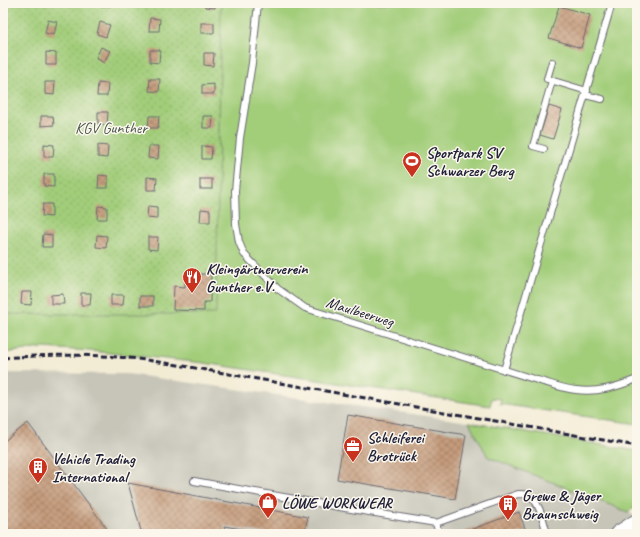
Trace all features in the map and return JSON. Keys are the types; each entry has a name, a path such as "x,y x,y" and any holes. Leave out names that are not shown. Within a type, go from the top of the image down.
{"street":[{"path":"618,534 637,522"}],"lane":[{"name":"Maulbeerweg","path":"258,3 252,63 240,138 235,191 236,224 239,242 244,254 278,289 305,308 504,370 576,390 595,391 618,387 637,380"},
{"path":"504,370 612,3"},
{"path":"552,62 547,79 602,99"},
{"path":"544,149 533,146 552,81"},
{"path":"194,481 436,523 518,494 528,494 534,499 538,506 547,534"},
{"path":"436,523 439,534"}],"shaded area":[{"path":"3,374 128,374 469,422 488,457 628,512 637,518 637,534 3,534"}],"green space":[{"path":"3,3 637,3 637,424 500,404 501,399 492,398 490,406 204,363 90,351 43,348 3,353"},
{"name":"KGV Gunther","path":"3,3 221,3 216,314 3,314"},
{"path":"469,422 637,451 637,506 628,512 488,457"}],"building":[{"path":"100,3 110,3 110,6 100,6"},
{"path":"205,3 215,3 215,8 205,7"},
{"path":"559,6 590,15 581,48 549,38"},
{"path":"150,18 160,19 159,31 149,31"},
{"path":"48,20 57,22 54,35 45,33"},
{"path":"100,22 110,25 106,37 97,34"},
{"path":"201,23 214,23 214,33 201,33"},
{"path":"101,47 110,51 104,63 96,58"},
{"path":"150,50 160,50 159,63 150,62"},
{"path":"46,52 56,53 56,65 46,65"},
{"path":"204,53 214,53 213,66 204,65"},
{"path":"150,79 160,79 159,92 149,91"},
{"path":"45,82 55,82 54,95 45,94"},
{"path":"98,83 108,84 107,96 97,96"},
{"path":"214,84 214,94 202,94 202,85"},
{"path":"549,106 562,110 553,139 540,135"},
{"path":"98,112 108,112 107,125 98,124"},
{"path":"41,116 53,116 54,125 41,126"},
{"path":"149,116 159,116 158,128 148,128"},
{"path":"203,116 213,116 212,128 203,128"},
{"path":"3,142 5,142 4,154 3,154"},
{"path":"44,144 54,145 53,157 44,157"},
{"path":"98,145 108,146 107,158 98,157"},
{"path":"149,146 159,146 158,159 148,158"},
{"path":"202,146 212,147 211,159 202,159"},
{"path":"44,174 54,174 54,187 44,186"},
{"path":"99,175 108,176 108,188 98,188"},
{"path":"147,177 157,178 156,190 147,190"},
{"path":"200,179 212,179 212,189 200,189"},
{"path":"43,204 52,204 52,217 42,216"},
{"path":"98,206 107,207 107,219 97,219"},
{"path":"148,206 157,207 157,219 147,218"},
{"path":"201,209 210,210 210,222 200,222"},
{"path":"43,234 52,235 52,247 42,247"},
{"path":"97,235 107,236 106,248 96,247"},
{"path":"148,237 158,237 157,250 148,249"},
{"name":"Kleingärtnerverein Gunther e.V.","path":"185,274 211,274 210,302 204,302 204,311 173,310 174,286 185,287"},
{"path":"22,292 32,292 31,305 21,304"},
{"path":"81,293 91,293 90,305 81,305"},
{"path":"63,294 64,304 51,304 51,295"},
{"path":"111,295 124,295 123,305 111,305"},
{"path":"140,296 153,296 153,306 140,306"},
{"path":"348,415 466,435 455,499 337,479"},
{"name":"Vehicle Trading International","path":"28,423 111,534 9,534 3,526 3,442"},
{"path":"128,483 308,517 304,534 270,534 224,526 226,534 159,534 141,531"},
{"name":"Grewe & Jäger Braunschweig","path":"519,512 526,531 518,534 459,534"}],"railway":[{"path":"3,358 74,355 140,359 637,446"}],"place":[{"name":"Sportpark SV Schwarzer Berg","path":"412,178"},
{"name":"Kleingärtnerverein Gunther e.V.","path":"192,294"},
{"name":"Schleiferei Brotrück","path":"353,463"},
{"name":"Vehicle Trading International","path":"38,484"},
{"name":"LÖWE WORKWEAR","path":"268,519"},
{"name":"Grewe & Jäger Braunschweig","path":"508,521"}]}
